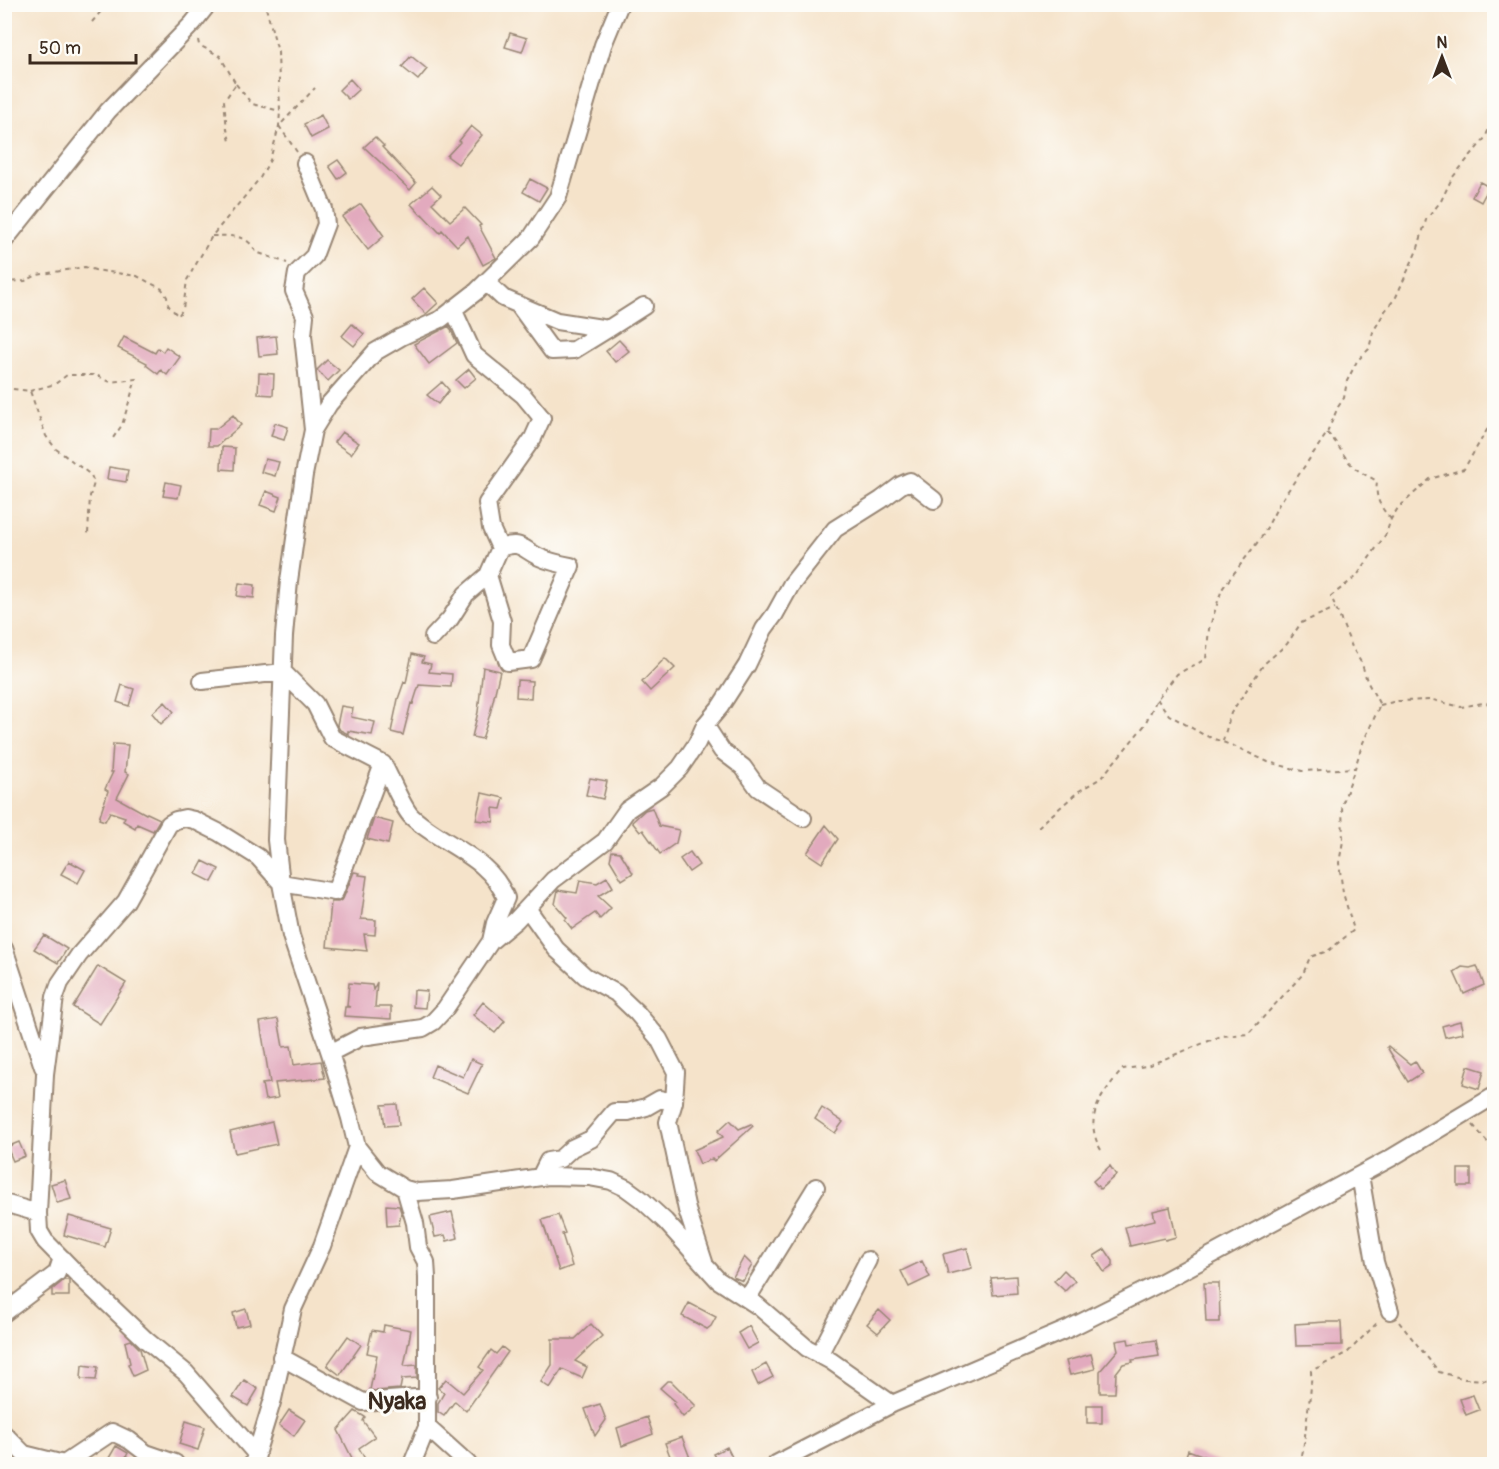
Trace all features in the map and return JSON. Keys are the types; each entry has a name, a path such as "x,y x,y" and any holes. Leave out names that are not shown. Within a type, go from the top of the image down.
{"street":[{"path":"4,241 108,111 193,23 208,4"},
{"path":"313,430 329,404 375,352 441,319 486,282 531,238 558,198 576,132 617,12 631,4"},
{"path":"305,163 324,209 326,224 314,256 297,273 294,291 305,316 303,335 313,430 304,475 289,581 282,672 276,840 291,936 330,1053 357,1147 376,1172 405,1189 417,1192 445,1191 540,1177 589,1178 611,1181 626,1188 641,1198 665,1221 725,1286 747,1299 807,1348 892,1404"},
{"path":"486,282 503,298 557,321 608,329"},
{"path":"518,304 552,351 574,350 644,306"},
{"path":"453,309 474,355 523,395 542,418 533,438 487,503 491,528 500,548"},
{"path":"330,1053 361,1037 429,1025 445,1009 490,941 527,908 553,880 605,841 627,810 662,786 680,768 697,743 705,724 720,708 747,665 764,628 775,614 791,585 835,529 910,481 934,500"},
{"path":"434,637 450,619 466,594 488,576 500,548 510,544 526,548 536,556 554,563 571,566 531,659 508,662 501,645 502,621 488,576"},
{"path":"202,681 282,672"},
{"path":"282,672 315,704 332,738 383,764 411,816 484,865 500,883 506,898 490,941"},
{"path":"705,724 722,751 743,767 758,788 803,818"},
{"path":"255,1460 186,1373 146,1340 62,1258 39,1231 45,1074 51,1016 60,983 79,955 126,901 169,824 176,820 194,820 258,857 281,883 336,892 383,764"},
{"path":"527,908 556,949 585,975 616,993 637,1013 659,1039 676,1072 674,1102 668,1122 687,1210 705,1266"},
{"path":"4,948 45,1074"},
{"path":"776,1464 892,1404 1070,1328 1158,1284 1360,1175 1494,1096"},
{"path":"540,1177 548,1161 560,1159 572,1148 591,1139 614,1112 628,1112 646,1107 660,1098 674,1102"},
{"path":"255,1460 273,1399 293,1309 321,1246 357,1147"},
{"path":"1360,1175 1375,1262 1390,1311"},
{"path":"747,1299 816,1187"},
{"path":"405,1189 415,1223 418,1247 426,1262 428,1427 412,1464"},
{"path":"4,1203 38,1213"},
{"path":"4,1313 57,1273 62,1258"},
{"path":"819,1355 868,1260"},
{"path":"281,1357 363,1402 428,1397"},
{"path":"428,1427 468,1464"},
{"path":"4,1434 24,1454 64,1464 112,1432 129,1440 147,1453 175,1463"}],"path":[{"path":"92,22 107,4"},
{"path":"120,4 134,6 140,4"},
{"path":"4,282 25,281 37,275 86,267 137,276 162,289 167,297 168,305 178,316 183,309 187,280 212,236 261,178 270,160 279,126 280,111 278,52 266,4"},
{"path":"193,23 199,45 220,56 236,84 252,104 280,111"},
{"path":"230,141 226,129 224,101 236,84"},
{"path":"279,126 315,87"},
{"path":"1038,827 1079,791 1101,778 1144,726 1157,699 1177,674 1206,659 1209,629 1222,589 1263,535 1279,504 1327,433 1344,398 1347,381 1357,362 1369,349 1377,325 1396,297 1418,248 1426,220 1441,201 1452,178 1485,138 1494,117"},
{"path":"279,126 305,163"},
{"path":"212,236 238,237 252,243 256,252 304,268"},
{"path":"4,388 30,391 54,384 67,375 96,375 110,382 136,379 122,425 113,438"},
{"path":"30,391 46,436 56,449 91,475 93,483 88,534"},
{"path":"1380,705 1367,681 1362,664 1331,596 1356,577 1386,534 1398,508 1430,479 1464,469 1494,418"},
{"path":"1327,433 1336,441 1356,469 1377,481 1375,495 1382,509 1391,519"},
{"path":"1223,742 1231,713 1264,664 1287,644 1301,623 1335,608"},
{"path":"1157,699 1169,715 1204,735 1268,762 1302,771 1356,768"},
{"path":"1380,705 1398,701 1434,700 1461,707 1483,703 1494,704"},
{"path":"1101,1150 1095,1138 1094,1113 1102,1094 1123,1069 1147,1066 1221,1036 1248,1034 1303,974 1310,957 1328,951 1354,930 1343,892 1340,863 1343,841 1342,805 1362,745 1380,705"},
{"path":"1471,1110 1473,1125 1494,1150"},
{"path":"1300,1464 1312,1393 1311,1371 1348,1352 1390,1311 1439,1371 1465,1379 1494,1380"},
{"path":"1221,1464 1224,1459 1237,1464"}],"building":[{"path":"510,33 527,38 522,52 505,47"},
{"path":"411,56 427,69 418,80 402,67"},
{"path":"350,79 359,89 348,99 339,90"},
{"path":"321,115 328,129 311,138 304,124"},
{"path":"471,126 482,135 458,164 447,156"},
{"path":"375,137 416,183 410,190 364,147"},
{"path":"338,160 347,172 338,179 329,166"},
{"path":"530,179 547,188 539,201 523,192"},
{"path":"1480,182 1489,187 1481,202 1472,197"},
{"path":"432,186 441,195 432,203 450,221 465,208 481,225 479,226 496,258 483,265 468,236 457,246 442,230 440,233 411,204"},
{"path":"361,204 384,236 368,250 342,217"},
{"path":"424,288 438,303 426,314 412,299"},
{"path":"352,324 364,334 354,346 342,336"},
{"path":"449,326 457,343 429,364 414,344"},
{"path":"276,336 278,354 259,356 257,338"},
{"path":"124,337 155,353 158,348 163,352 166,347 180,357 167,375 161,370 158,374 146,365 147,363 118,348"},
{"path":"619,340 629,351 615,362 606,351"},
{"path":"327,360 339,370 328,381 317,370"},
{"path":"469,369 476,378 464,388 456,380"},
{"path":"259,373 274,374 273,395 258,394"},
{"path":"442,382 449,390 438,404 427,395"},
{"path":"233,415 241,425 217,446 208,446 209,429 216,429"},
{"path":"275,423 288,427 284,440 271,436"},
{"path":"342,432 359,443 351,454 334,442"},
{"path":"222,447 235,448 234,470 221,469"},
{"path":"265,459 279,462 275,476 261,472"},
{"path":"109,467 128,470 126,482 107,479"},
{"path":"166,482 181,485 178,498 163,496"},
{"path":"266,491 281,497 276,511 260,505"},
{"path":"239,583 255,585 254,598 237,596"},
{"path":"412,654 424,657 422,662 431,664 429,672 452,674 451,687 419,685 413,704 411,703 403,735 391,732 398,699 404,682 406,683"},
{"path":"665,658 675,668 650,691 642,682"},
{"path":"483,667 500,671 482,739 472,737 478,712"},
{"path":"517,680 532,681 531,698 516,697"},
{"path":"122,685 134,689 129,706 117,702"},
{"path":"165,702 174,712 161,724 152,713"},
{"path":"341,706 353,708 351,717 375,722 372,735 348,731 348,734 340,730 337,725"},
{"path":"113,744 128,745 125,772 129,774 117,798 160,819 153,831 137,824 135,828 123,821 125,817 110,812 105,821 99,819 108,791 105,789 113,772 111,772"},
{"path":"590,778 607,781 603,799 586,795"},
{"path":"482,793 504,798 501,809 493,808 494,822 476,820"},
{"path":"652,808 659,826 679,830 676,843 660,854 643,830 640,832 632,822 645,810"},
{"path":"374,818 393,823 388,844 367,839"},
{"path":"826,825 838,839 822,863 807,853"},
{"path":"612,851 620,852 633,873 622,880 610,860"},
{"path":"690,852 699,865 689,872 680,859"},
{"path":"69,861 85,870 78,883 61,874"},
{"path":"203,861 219,869 212,882 196,874"},
{"path":"354,872 367,876 361,919 376,920 375,935 364,934 367,951 327,947 331,902 343,899"},
{"path":"607,877 613,887 598,896 611,908 600,919 595,913 572,929 565,920 567,918 555,904 558,890 577,893 580,880 597,883"},
{"path":"44,935 67,949 58,963 34,949"},
{"path":"98,966 126,983 100,1024 73,1007"},
{"path":"1477,966 1484,985 1464,994 1454,972 1462,967"},
{"path":"377,982 375,1007 391,1007 391,1019 344,1016 345,1007 350,1007 347,1006 349,983 372,985 373,990"},
{"path":"414,990 427,991 425,1008 413,1007"},
{"path":"483,1002 505,1021 495,1033 473,1015"},
{"path":"278,1019 283,1047 291,1046 294,1065 321,1061 325,1078 275,1083 278,1098 265,1100 262,1084 270,1083 260,1022"},
{"path":"1460,1021 1463,1033 1445,1037 1442,1026"},
{"path":"1388,1046 1410,1064 1415,1061 1422,1073 1408,1082"},
{"path":"471,1059 482,1064 468,1093 430,1077 435,1065 463,1077"},
{"path":"1468,1066 1484,1071 1479,1089 1463,1084"},
{"path":"397,1104 399,1125 385,1126 382,1105"},
{"path":"822,1108 843,1122 835,1133 815,1119"},
{"path":"730,1120 739,1129 751,1124 753,1126 714,1161 712,1159 700,1164 694,1150 723,1137 718,1131"},
{"path":"272,1122 277,1144 235,1153 230,1132"},
{"path":"19,1142 25,1156 13,1161 7,1147"},
{"path":"1110,1166 1116,1175 1100,1189 1093,1181"},
{"path":"1458,1169 1471,1169 1471,1186 1458,1186"},
{"path":"65,1180 71,1199 57,1203 51,1184"},
{"path":"386,1205 399,1206 401,1212 399,1225 387,1226"},
{"path":"1170,1207 1176,1237 1130,1246 1125,1227 1155,1220 1153,1211"},
{"path":"452,1212 458,1238 447,1241 445,1235 435,1237 430,1217"},
{"path":"558,1215 565,1233 562,1234 572,1266 559,1271 542,1220"},
{"path":"69,1216 111,1228 105,1247 64,1235"},
{"path":"967,1248 972,1268 948,1274 943,1254"},
{"path":"1105,1249 1113,1261 1113,1266 1104,1272 1094,1256"},
{"path":"744,1257 752,1265 743,1281 733,1277"},
{"path":"922,1261 930,1277 909,1287 901,1271"},
{"path":"1064,1270 1075,1281 1065,1291 1054,1281"},
{"path":"1016,1276 1017,1293 993,1295 991,1278"},
{"path":"64,1280 69,1280 69,1296 52,1296 52,1290"},
{"path":"1204,1283 1219,1283 1220,1322 1206,1322"},
{"path":"689,1303 716,1317 711,1326 707,1329 682,1316"},
{"path":"246,1309 250,1324 236,1327 233,1313"},
{"path":"879,1310 890,1320 878,1333 867,1324"},
{"path":"1341,1322 1342,1345 1296,1346 1295,1324"},
{"path":"591,1324 602,1336 575,1361 587,1367 582,1378 562,1369 550,1388 541,1382 552,1365 552,1339 575,1339"},
{"path":"384,1325 411,1330 404,1366 417,1365 417,1378 402,1379 400,1389 375,1391 370,1390 377,1355 367,1353 372,1330 383,1332"},
{"path":"749,1326 758,1343 747,1349 738,1333"},
{"path":"348,1336 361,1345 340,1375 327,1365"},
{"path":"1128,1339 1129,1344 1156,1340 1159,1356 1132,1360 1133,1362 1123,1364 1116,1373 1115,1393 1100,1393 1100,1371 1118,1350 1116,1341"},
{"path":"131,1340 140,1349 146,1370 133,1376 128,1364 130,1363 125,1342"},
{"path":"502,1347 508,1352 466,1411 455,1401 444,1416 438,1412 438,1403 444,1393 438,1388 446,1379 463,1393 483,1370 479,1367 491,1350 496,1354"},
{"path":"1091,1354 1095,1369 1070,1375 1066,1361"},
{"path":"766,1364 773,1377 758,1385 752,1372"},
{"path":"82,1365 98,1367 96,1380 81,1379"},
{"path":"244,1380 258,1389 248,1406 233,1397"},
{"path":"667,1381 671,1381 696,1406 683,1417 673,1404 676,1402 660,1388"},
{"path":"1473,1395 1479,1410 1466,1415 1460,1399"},
{"path":"600,1404 606,1420 595,1436 585,1409"},
{"path":"1087,1405 1102,1405 1102,1423 1087,1423"},
{"path":"289,1410 305,1420 294,1436 279,1425"},
{"path":"355,1411 365,1417 363,1421 375,1437 359,1448 365,1459 355,1464 338,1430"},
{"path":"647,1417 653,1434 622,1446 617,1428"},
{"path":"186,1421 205,1427 198,1450 179,1444"},
{"path":"682,1437 690,1458 673,1464 665,1443"},
{"path":"116,1446 128,1453 122,1464 109,1458"},
{"path":"727,1447 733,1459 719,1464 713,1454"},
{"path":"1188,1450 1223,1463 1223,1464 1183,1464"}],"district":[{"name":"Nyaka","path":"397,1401"}]}
